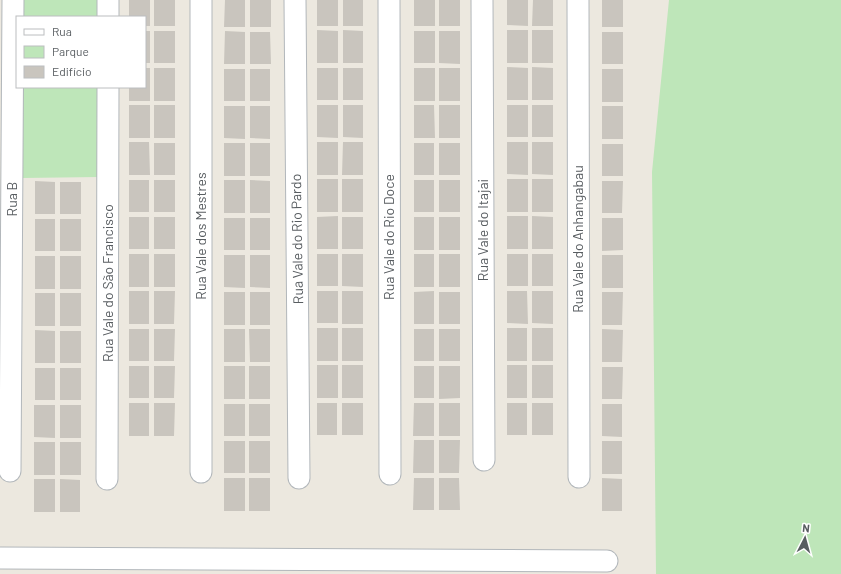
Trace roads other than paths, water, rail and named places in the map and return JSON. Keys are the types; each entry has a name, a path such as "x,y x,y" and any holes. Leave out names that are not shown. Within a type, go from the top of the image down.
{"street":[{"name":"Rua B","path":"10,471 13,0"},
{"path":"108,0 108,16"},
{"name":"Rua Vale dos Mestres","path":"201,0 201,472"},
{"name":"Rua Vale do Rio Pardo","path":"295,0 299,478"},
{"name":"Rua Vale do Rio Doce","path":"389,0 390,474"},
{"name":"Rua Vale do Itajai","path":"482,0 484,460"},
{"name":"Rua Vale do Anhangabau","path":"578,0 579,477"},
{"name":"Rua Vale do São Francisco","path":"107,479 108,88"},
{"path":"0,558 607,561"}]}
